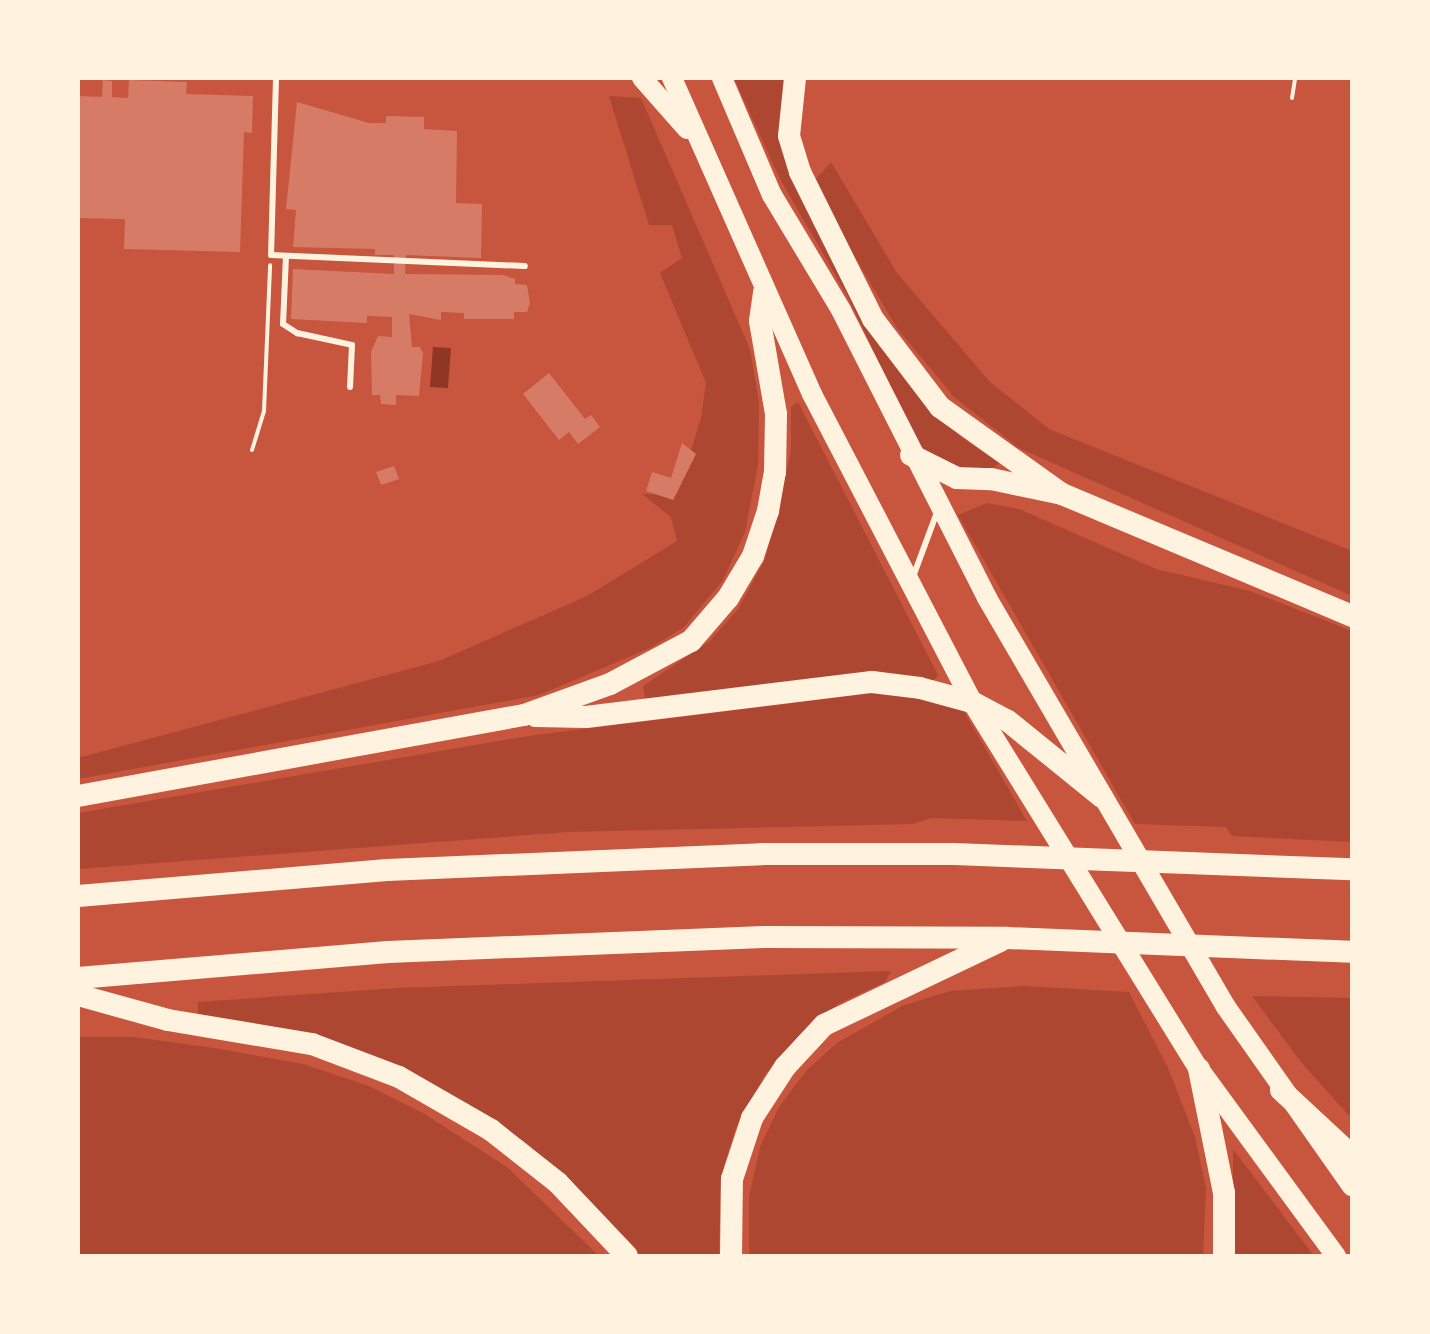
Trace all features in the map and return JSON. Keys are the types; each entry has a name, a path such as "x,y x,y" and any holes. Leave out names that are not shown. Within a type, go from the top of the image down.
{"highway":[{"path":"642,78 693,134"},
{"path":"672,78 693,134 764,292 972,702 1199,1069 1336,1256"},
{"path":"722,78 772,195 841,310 938,509 1226,1007 1281,1090 1352,1186"},
{"path":"795,78 789,136 800,172 873,319 940,407 1062,494"},
{"path":"78,796 524,715 624,678 691,641 728,598 753,556 775,472 774,389 760,321 764,292"},
{"path":"911,455 957,478 991,479 1062,494 1352,616"},
{"path":"524,715 586,717 872,682 972,702 1008,721 1102,797"},
{"path":"78,896 574,859 954,854 1352,869"},
{"path":"731,1256 732,1179 752,1118 785,1067 824,1025 1007,938"},
{"path":"78,978 388,952 584,943 1007,938 1352,952"},
{"path":"78,995 168,1020 312,1044 399,1077 491,1130 547,1174 627,1256"},
{"path":"1199,1069 1224,1193 1224,1256"},
{"path":"1281,1090 1352,1156"}],"lane":[{"path":"276,78 271,255 525,266"},
{"path":"286,256 283,324 297,333 352,345 350,387"},
{"path":"910,584 938,509"}],"path":[{"path":"1292,98 1295,78"},
{"path":"252,450 264,411 271,255"}],"shaded area":[{"path":"734,78 785,78 781,128 919,394 961,437 999,463 990,471 962,472 938,462 917,443 848,297 780,179"},
{"path":"609,96 641,98 750,349 759,403 758,465 745,532 723,580 684,627 652,647 539,695 78,779 78,758 439,661 587,596 677,541 671,517 642,494 677,495 701,418 706,383 660,273 682,258 672,225 649,225"},
{"path":"831,162 897,273 989,381 1049,429 1352,551 1352,596 1019,448 954,397 897,328 852,252 815,180"},
{"path":"433,347 451,348 448,388 430,387"},
{"path":"798,402 938,675 932,682 869,675 645,699 643,686 710,641 738,609 765,560 791,452 791,407"},
{"path":"987,503 1019,509 1156,569 1250,591 1352,631 1352,842 1232,836 1226,827 1135,824 958,515"},
{"path":"881,692 929,697 962,708 1027,821 931,818 913,824 568,832 78,869 78,813 528,736"},
{"path":"891,971 885,982 838,1004 802,1032 764,1076 735,1130 721,1176 719,1256 639,1256 528,1144 484,1115 341,1044 198,1014 198,1002 397,988"},
{"path":"1024,986 1129,992 1168,1068 1195,1137 1206,1188 1203,1256 749,1256 749,1197 760,1147 779,1107 807,1070 837,1043 902,1006 950,991"},
{"path":"1252,996 1352,998 1352,1119 1301,1062"},
{"path":"78,1037 134,1037 214,1048 303,1064 369,1086 423,1113 507,1167 599,1256 78,1256"},
{"path":"1233,1149 1314,1256 1233,1256"}],"building":[{"path":"103,80 112,81 112,97 128,98 129,80 187,82 186,94 253,96 252,133 244,132 240,252 124,249 125,219 78,218 78,96 102,97"},
{"path":"297,102 369,123 386,123 386,116 424,117 424,129 457,131 456,203 482,204 481,258 406,255 405,274 503,275 515,279 515,284 527,285 530,303 527,312 514,312 514,319 464,319 464,313 441,312 441,320 409,314 412,347 420,347 423,353 419,396 396,395 396,405 381,404 380,395 372,395 371,352 378,336 392,337 392,317 367,316 367,323 291,319 293,269 394,274 394,255 375,255 375,249 293,247 296,210 286,209"},
{"path":"549,373 585,419 591,415 600,427 578,444 569,432 559,440 523,394"},
{"path":"682,443 696,454 673,500 646,491 652,472 671,478"},
{"path":"394,466 399,479 381,485 376,472"}]}
